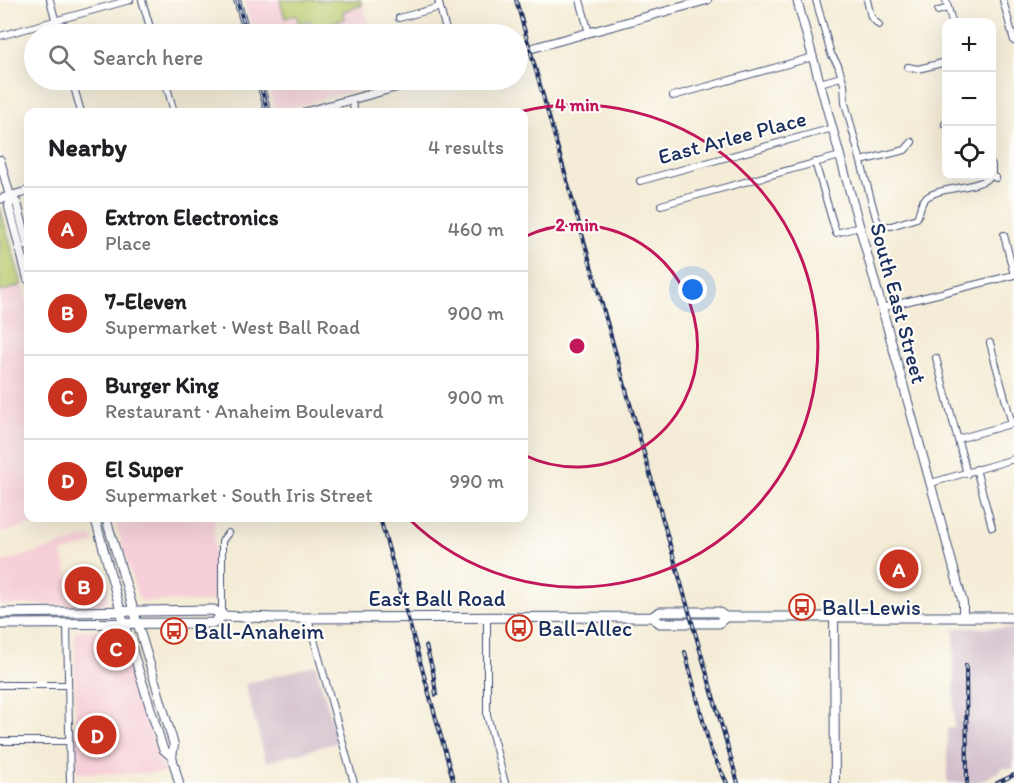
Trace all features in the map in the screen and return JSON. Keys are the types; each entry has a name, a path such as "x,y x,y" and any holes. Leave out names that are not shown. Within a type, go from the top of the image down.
{"main road":[{"path":"0,160 10,196 9,207 24,264"},
{"path":"10,196 17,203 24,230"},
{"path":"96,522 163,749 171,757 179,783"},
{"path":"107,522 174,745 171,757"},
{"name":"East Ball Road","path":"0,613 214,610 222,616 308,618 652,617 660,612 718,612 725,617 1014,617"},
{"name":"East Ball Road","path":"0,624 214,623 222,616"},
{"path":"834,617 835,783"}],"street":[{"path":"50,0 56,24"},
{"path":"44,24 130,0"},
{"path":"142,0 149,24"},
{"path":"237,0 244,24"},
{"path":"580,0 589,33"},
{"path":"528,49 707,0"},
{"name":"South East Street","path":"797,0 931,483 963,603 963,617"},
{"path":"816,0 831,54 838,65 845,90 844,103 876,218 881,226 891,226 917,218 923,197 985,180"},
{"path":"867,0 871,17 879,25"},
{"path":"946,0 951,18"},
{"path":"1003,0 1014,40"},
{"path":"399,18 439,3 444,24"},
{"path":"938,11 948,8"},
{"path":"0,36 24,29"},
{"path":"673,96 813,57"},
{"path":"908,67 918,69 942,63"},
{"path":"820,83 841,77"},
{"path":"75,90 80,108"},
{"path":"168,90 173,108"},
{"path":"262,90 267,108"},
{"path":"321,108 386,90"},
{"path":"351,100 354,108"},
{"name":"East Arlee Place","path":"640,181 833,128"},
{"path":"861,161 905,150 912,142"},
{"path":"662,205 840,156"},
{"path":"815,162 836,234 860,227"},
{"path":"0,199 24,192"},
{"path":"881,308 1014,274 1004,235"},
{"path":"958,438 1013,423 990,343"},
{"path":"936,358 967,474"},
{"path":"931,483 1014,459"},
{"path":"976,470 992,526"},
{"path":"222,616 222,541 228,533"},
{"path":"308,618 354,783"},
{"path":"487,618 487,715 505,783"},
{"path":"67,624 70,783"},
{"path":"0,685 68,684"},
{"path":"0,741 69,741"}],"shaded area":[{"path":"244,0 362,0 369,24 250,24"},
{"path":"269,90 354,90 290,108 275,108"},
{"path":"22,285 24,292 24,522 40,522 0,533 0,292"},
{"path":"115,522 214,522 215,602 143,601 138,597"},
{"path":"92,536 94,543 62,553 70,583 103,574 109,598 105,604 0,605 0,563"},
{"path":"954,628 1014,628 1014,768 1001,768 1000,771 977,783 947,783 947,729 954,728"},
{"path":"114,629 119,632 164,773 76,773 74,633 77,630"},
{"path":"316,665 338,742 266,762 245,684"}],"green space":[{"path":"280,0 360,0 362,5 343,11 345,19 327,24 311,24 310,20 299,23 296,15 285,18"},
{"path":"0,207 22,285 0,292"}],"railway":[{"path":"237,0 244,24"},
{"path":"516,0 523,24"},
{"path":"528,43 738,783"},
{"path":"262,90 267,108"},
{"path":"381,522 454,783"},
{"path":"426,646 433,671 436,695"},
{"path":"685,652 711,751 727,783"},
{"path":"966,665 967,783"},
{"path":"997,783 1014,775"}],"place":[{"name":"Extron Electronics","path":"899,569"},
{"name":"7-Eleven","path":"84,586"},
{"name":"Ball-Lewis","path":"802,607"},
{"name":"Ball-Allec","path":"519,628"},
{"name":"Ball-Anaheim","path":"174,631"},
{"name":"Burger King","path":"116,648"},
{"name":"El Super","path":"97,735"}]}
